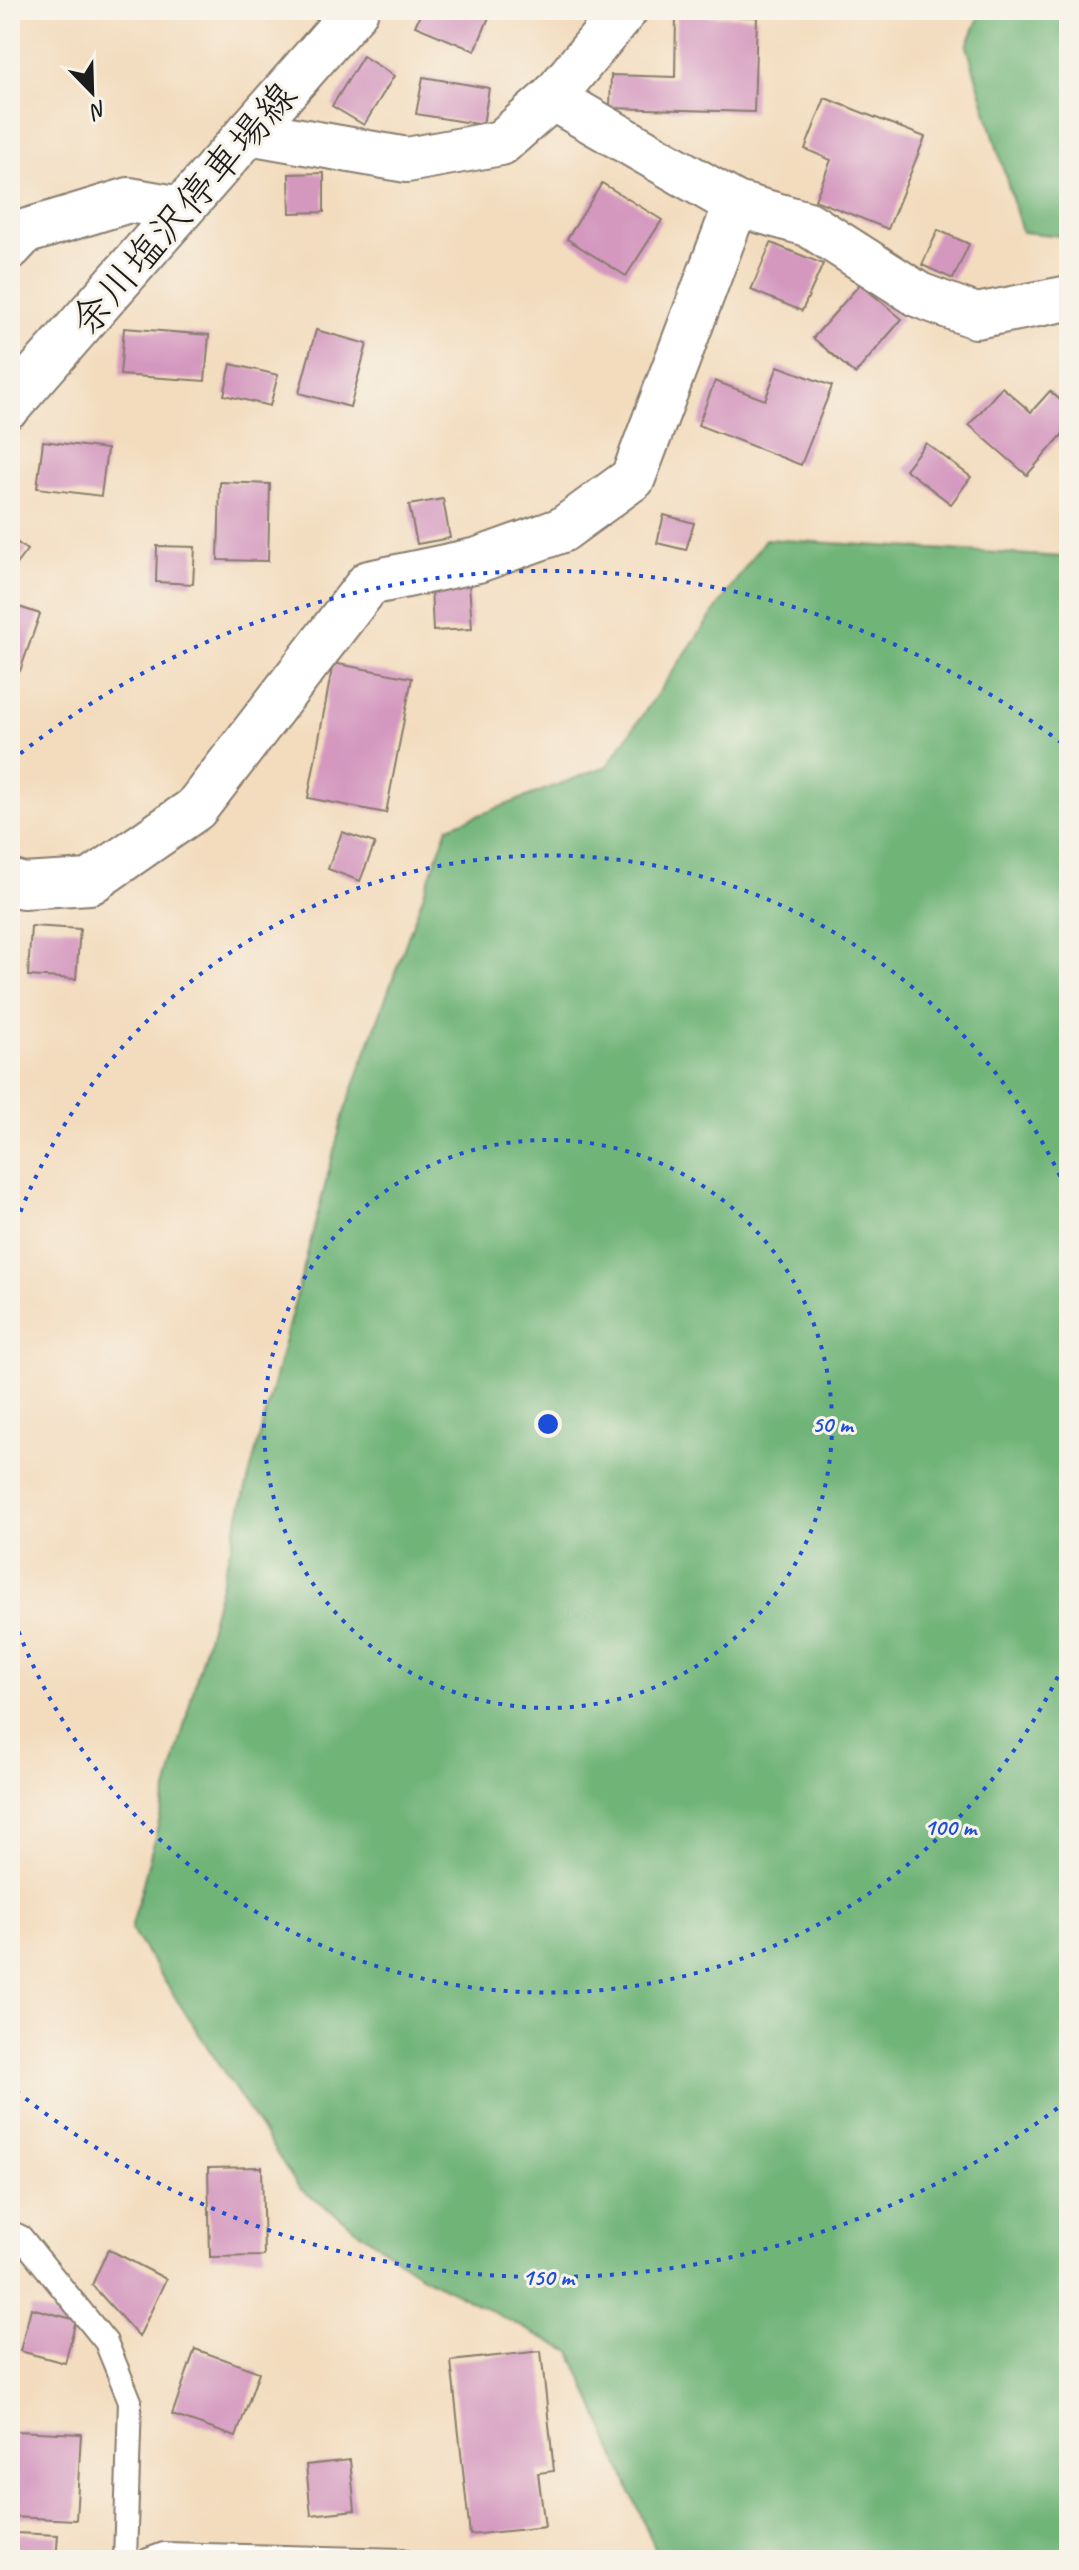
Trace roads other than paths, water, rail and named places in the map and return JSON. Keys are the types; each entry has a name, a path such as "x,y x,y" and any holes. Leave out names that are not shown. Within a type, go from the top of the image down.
{"street":[{"name":"余川塩沢停車場線","path":"10,405 356,10"},
{"path":"249,132 407,160 501,143 552,98 625,10"},
{"path":"552,98 736,204 808,224 919,295 976,316 1069,298"},
{"path":"10,247 24,232 129,200 181,209"},
{"path":"10,882 23,886 90,882 195,809 369,583 478,560 562,530 633,478 736,204"}],"lane":[{"path":"10,2232 21,2237 106,2342 130,2401 125,2560"},
{"path":"148,2560 164,2554 402,2560"}]}
